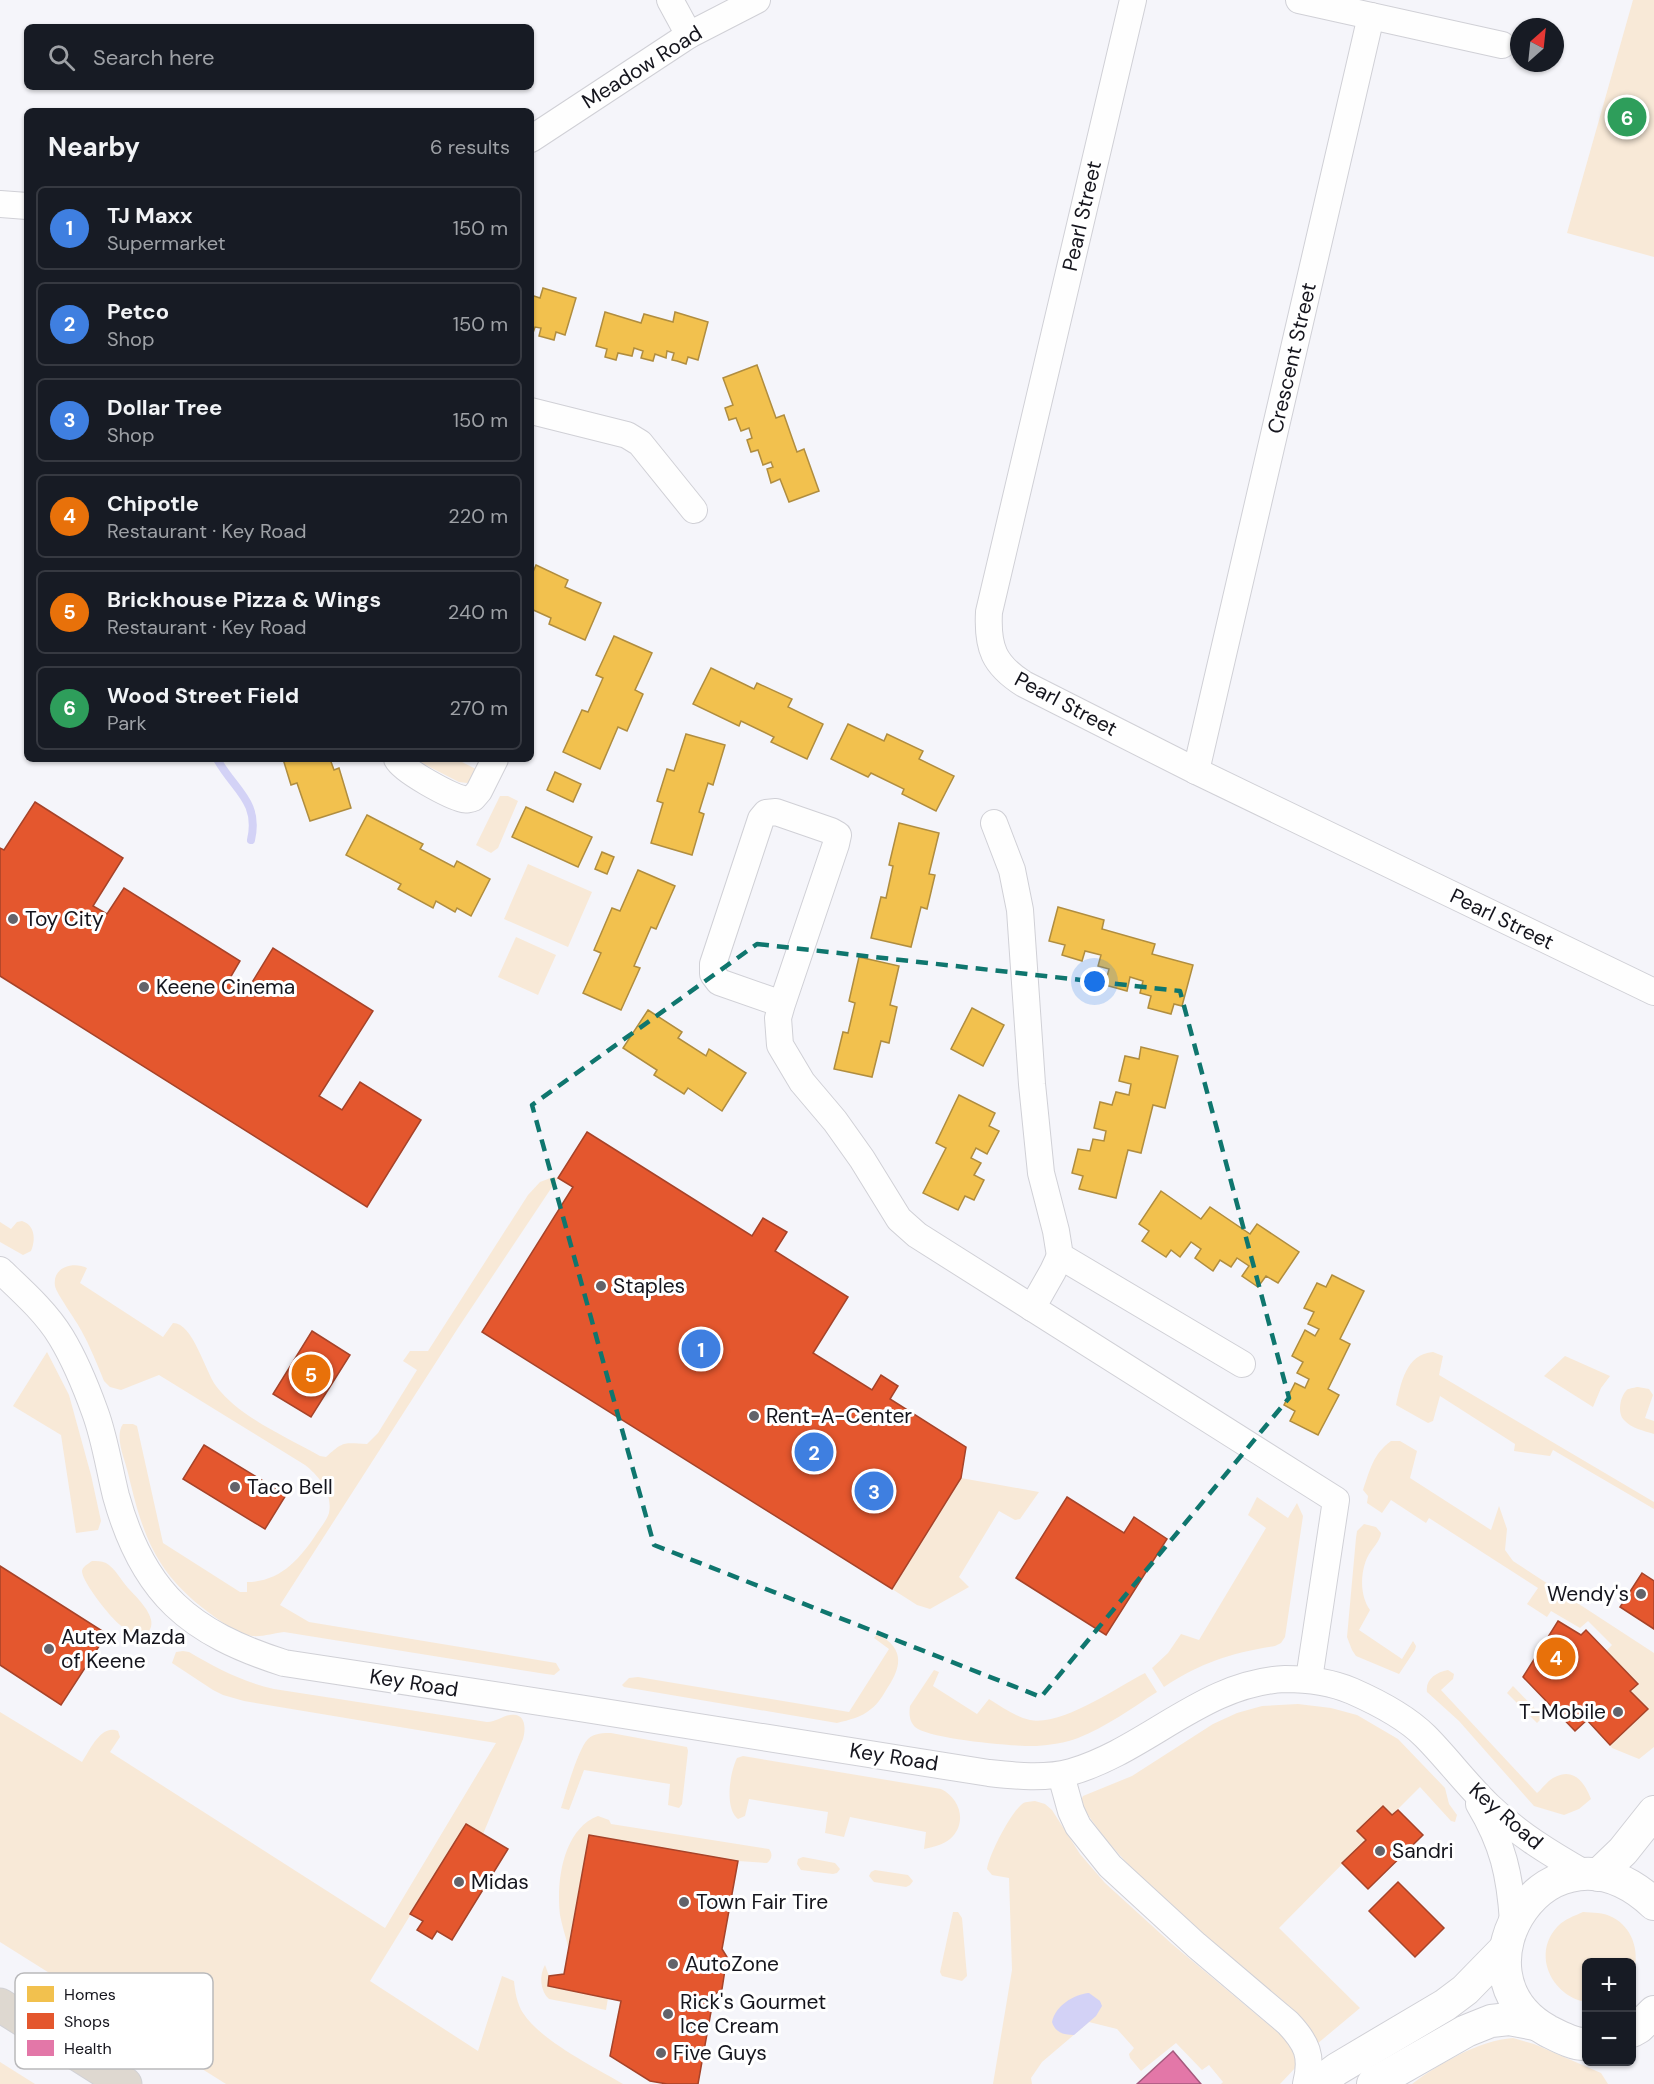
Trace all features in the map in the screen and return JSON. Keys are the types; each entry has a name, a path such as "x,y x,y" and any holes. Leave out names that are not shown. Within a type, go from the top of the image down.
{"highway":[{"path":"0,2005 15,2014"},
{"path":"101,2069 125,2084"}],"street":[{"path":"670,0 689,35"},
{"name":"Meadow Road","path":"534,137 689,35 757,0"},
{"name":"Pearl Street","path":"1133,0 989,612 987,632 992,652 1006,672 1024,684 1197,771 1654,992"},
{"path":"1299,0 1502,45"},
{"name":"Crescent Street","path":"1197,771 1371,16"},
{"path":"0,204 24,206"},
{"path":"534,412 627,435 640,443 694,510"},
{"path":"398,762 412,775 463,799 473,798 479,791 494,762"},
{"path":"782,1004 719,982 713,974 716,953 761,819 766,813 776,812 831,831 838,836 778,1018 780,1045 802,1082 841,1130 899,1218 917,1235 1336,1500 1309,1678"},
{"path":"994,823 1012,870 1020,910 1032,1084 1041,1173 1060,1256 1032,1308"},
{"path":"1060,1256 1242,1364"},
{"name":"Key Road","path":"0,1270 36,1306 61,1336 95,1412 129,1537 148,1574 167,1599 190,1618 247,1652 284,1664 1020,1776 1054,1775 1097,1762 1209,1699 1235,1688 1267,1680 1309,1678 1350,1690 1393,1712 1424,1735 1490,1807 1540,1848 1592,1874"},
{"path":"1054,1775 1078,1826 1110,1866 1160,1914 1288,2023 1300,2036 1309,2058 1306,2084"},
{"name":"Key Road","path":"1465,1780 1491,1824 1507,1867 1511,1888 1509,1936"},
{"path":"1592,1874 1623,1851 1654,1812"},
{"path":"1317,2084 1337,2069 1445,2005 1466,1990 1509,1936 1526,1902 1545,1886 1568,1877 1592,1874 1613,1877 1632,1886 1654,1904"},
{"path":"1509,1936 1506,1977 1517,2003 1535,2024"},
{"path":"1636,2029 1654,2012"},
{"path":"1373,2084 1466,2031 1491,2021 1509,2019 1535,2024 1557,2036 1582,2044"}],"highlighted area":[{"path":"757,944 1180,991 1289,1398 1041,1697 654,1545 532,1105"}],"shaded area":[{"path":"1633,0 1654,0 1654,257 1567,233"},
{"path":"420,762 462,762 476,769 474,780 467,783 459,782"},
{"path":"500,796 508,796 518,801 498,848 491,853 476,845"},
{"path":"528,864 592,892 568,947 504,919"},
{"path":"516,937 556,955 538,995 498,977"},
{"path":"553,1177 558,1178 458,1328 280,1605 309,1622 556,1663 560,1670 554,1675 546,1674 284,1632 252,1636 229,1627 208,1612 175,1582 163,1567 146,1534 121,1448 120,1435 123,1424 137,1426 163,1543 240,1592 247,1592 247,1582 259,1581 279,1573 304,1552 328,1516 330,1506 327,1492 320,1480 305,1465 159,1375 121,1390 110,1387 104,1381 84,1336 56,1289 55,1279 60,1270 76,1265 87,1268 80,1283 163,1337 173,1323 180,1325 187,1331 198,1349 216,1386 237,1407 264,1426 326,1457 344,1444 367,1444 378,1433 417,1370 403,1361 410,1351 428,1351 528,1195 540,1182"},
{"path":"22,1221 30,1226 34,1238 31,1251 23,1255 0,1242 0,1222 11,1229 17,1222"},
{"path":"47,1352 69,1395 101,1521 98,1530 76,1533 61,1435 13,1406"},
{"path":"1433,1352 1443,1356 1439,1375 1654,1502 1654,1509 1553,1450 1550,1456 1514,1451 1515,1444 1440,1396 1433,1421 1428,1423 1396,1405 1406,1371 1417,1358"},
{"path":"1565,1356 1610,1376 1601,1388 1593,1407 1544,1376"},
{"path":"1638,1387 1649,1389 1653,1395 1645,1418 1654,1421 1654,1434 1634,1427 1622,1417 1620,1409 1623,1395 1628,1389"},
{"path":"1391,1441 1400,1441 1417,1451 1410,1478 1491,1530 1499,1506 1507,1529 1505,1550 1513,1561 1654,1653 1654,1747 1639,1759 1612,1748 1610,1745 1647,1709 1630,1691 1637,1684 1606,1651 1612,1645 1588,1621 1580,1628 1551,1611 1547,1617 1527,1604 1538,1588 1429,1518 1426,1523 1391,1500 1382,1513 1367,1503 1368,1496 1363,1490 1370,1469 1380,1451"},
{"path":"961,1478 1039,1492 1020,1519 1015,1520 999,1511 959,1577 969,1587 930,1609 917,1605 892,1589"},
{"path":"1257,1497 1288,1518 1297,1503 1303,1516 1285,1637 1275,1646 1231,1655 1204,1665 1164,1687 1152,1668 1168,1653 1181,1634 1199,1640 1266,1528 1248,1515"},
{"path":"1364,1524 1376,1527 1381,1533 1367,1558 1363,1571 1364,1598 1370,1610 1359,1630 1402,1659 1413,1641 1416,1646 1415,1650 1399,1674 1356,1656 1347,1637 1357,1531"},
{"path":"92,1561 109,1565 148,1612 151,1626 148,1632 141,1637 122,1627 92,1591 82,1571"},
{"path":"877,1634 886,1639 896,1650 898,1664 893,1679 881,1699 871,1709 859,1716 837,1723 622,1685 629,1678 638,1677 849,1712 889,1649 874,1638"},
{"path":"176,1652 189,1652 220,1669 274,1689 487,1722 510,1715 519,1716 524,1722 523,1739 483,1834 466,1824 370,1981 478,2051 502,1976 514,1981 521,2009 542,2033 554,2043 623,2084 226,2084 202,2069 213,2069 213,1973 49,1973 0,1942 0,1712 82,1762 101,1735 106,1731 118,1731 120,1737 110,1752 385,1928 496,1743 244,1701 213,1690 172,1663"},
{"path":"934,1670 939,1672 933,1686 977,1714 989,1699 1014,1714 1030,1720 1043,1720 1073,1712 1145,1673 1157,1692 1109,1723 1073,1740 1037,1746 993,1744 937,1735 913,1725 910,1706"},
{"path":"1448,1670 1454,1674 1453,1679 1441,1690 1537,1793 1552,1778 1568,1774 1582,1783 1591,1799 1579,1809 1564,1815 1534,1806 1459,1721 1427,1692 1432,1677"},
{"path":"1513,1686 1543,1717 1537,1723 1507,1693"},
{"path":"1298,1704 1331,1708 1357,1715 1398,1739 1445,1788 1449,1804 1457,1815 1455,1822 1451,1821 1420,1787 1392,1815 1383,1806 1358,1831 1366,1840 1279,1928 1360,2008 1317,2044 1307,2024 1295,2011 1199,1930 1130,1866 1098,1829 1082,1806 1081,1800 1083,1796 1132,1776 1213,1724 1237,1713 1262,1706"},
{"path":"611,1733 687,1747 682,1804 679,1808 668,1805 670,1784 584,1770 569,1810 561,1808 584,1744 593,1736"},
{"path":"743,1756 941,1789 953,1798 957,1805 959,1826 956,1833 947,1841 924,1849 926,1832 850,1817 844,1837 825,1833 828,1812 749,1799 745,1816 738,1819 731,1807 730,1790 734,1764 737,1758"},
{"path":"1035,1801 1045,1804 1052,1810 1080,1854 1105,1883 1172,1944 1293,2045 1297,2066 1280,2084 1221,2084 1223,2082 1209,2065 1202,2070 1176,2043 1141,2071 1130,2058 1129,2054 1134,2048 1117,2029 1089,2022 1042,2062 1031,2078 1032,2084 993,2084 1012,1970 1009,1878 992,1875 987,1869 996,1845 1011,1817 1023,1804"},
{"path":"598,1816 609,1820 611,1824 769,1849 771,1856 767,1863 738,1861 589,1835 568,1947 559,1902 564,1858 577,1832"},
{"path":"803,1857 835,1863 840,1869 833,1874 801,1870 797,1864 798,1859"},
{"path":"875,1870 908,1875 913,1881 906,1887 874,1882 869,1876"},
{"path":"953,1912 958,1912 962,1918 967,1976 962,1981 942,1976 940,1972"},
{"path":"1583,1912 1605,1914 1626,1928 1634,1943 1636,1958 1582,1958 1582,2001 1563,1992 1555,1983 1546,1961 1546,1949 1550,1937 1558,1926"},
{"path":"545,1965 549,1976 548,1986 608,1998 606,2010 549,1999 541,1983"},
{"path":"1513,2038 1534,2044 1601,2073 1608,2084 1412,2084 1460,2054 1500,2040"},
{"path":"0,2062 35,2084 0,2084"}],"water":[{"path":"1089,1993 1100,2001 1102,2006 1096,2016 1074,2035 1057,2031 1052,2022 1061,2006 1071,1998"}],"building: Homes":[{"path":"543,288 576,298 565,335 556,332 554,340 539,336 541,328 535,327 534,330 534,296 540,298"},
{"path":"605,312 641,323 644,314 673,322 675,312 708,322 698,360 688,357 686,364 672,360 674,353 667,351 666,358 655,354 653,361 641,358 643,351 634,348 632,356 618,353 616,360 605,357 607,349 596,346"},
{"path":"757,365 776,418 784,415 797,452 804,449 819,491 789,502 780,479 771,483 767,469 773,467 771,462 763,465 758,450 751,452 747,440 752,438 749,428 741,431 736,418 729,420 725,408 733,405 723,378"},
{"path":"536,565 568,580 565,587 601,603 585,640 549,624 551,618 534,610"},
{"path":"614,636 652,653 635,690 643,694 627,731 618,727 600,769 563,752 582,710 588,712 603,678 596,675"},
{"path":"711,668 754,689 757,683 792,699 788,707 823,724 807,759 771,742 774,737 741,721 739,726 693,704"},
{"path":"848,724 884,741 887,734 923,751 919,759 954,776 936,811 902,794 904,789 871,773 868,777 831,759"},
{"path":"686,734 725,745 713,785 708,783 699,812 704,814 692,855 651,843 663,803 657,801 667,769 674,771"},
{"path":"284,762 331,762 334,770 339,768 351,808 310,821 297,783 291,785"},
{"path":"555,772 581,784 573,802 547,790"},
{"path":"526,807 592,837 578,867 512,837"},
{"path":"367,815 423,844 420,849 454,867 457,861 490,879 471,916 457,908 455,912 436,901 433,908 398,889 401,884 346,855"},
{"path":"899,823 939,833 929,874 935,875 927,909 921,907 911,947 871,938 881,897 886,898 893,866 889,865"},
{"path":"602,852 614,857 607,874 595,869"},
{"path":"638,870 675,886 656,929 651,927 634,966 640,968 621,1010 583,993 601,953 594,950 612,908 620,911"},
{"path":"1058,907 1104,920 1102,929 1155,944 1152,954 1193,965 1182,1006 1174,1004 1171,1014 1148,1008 1151,996 1140,993 1143,981 1130,977 1127,991 1105,985 1109,969 1098,966 1101,955 1085,951 1082,961 1062,955 1065,945 1049,941"},
{"path":"859,957 899,966 890,1005 897,1007 889,1043 881,1041 872,1077 834,1069 843,1032 848,1033 855,1003 849,1001"},
{"path":"972,1008 1004,1025 983,1066 951,1049"},
{"path":"648,1010 682,1032 678,1038 706,1056 709,1049 746,1073 722,1111 688,1088 684,1094 654,1075 657,1070 623,1048"},
{"path":"1141,1047 1178,1056 1165,1108 1153,1105 1141,1153 1128,1150 1116,1198 1079,1189 1083,1176 1072,1173 1078,1149 1090,1151 1093,1139 1104,1141 1106,1131 1094,1128 1100,1102 1112,1105 1116,1092 1129,1095 1131,1084 1119,1081 1125,1056 1139,1059"},
{"path":"959,1095 995,1113 989,1126 999,1131 987,1154 976,1148 971,1158 981,1163 974,1175 984,1180 974,1200 965,1196 958,1210 923,1193 946,1148 936,1143"},
{"path":"1161,1191 1201,1219 1210,1207 1250,1234 1257,1224 1299,1252 1278,1283 1266,1276 1258,1287 1242,1276 1249,1266 1237,1258 1231,1267 1220,1260 1213,1271 1195,1258 1201,1249 1191,1242 1180,1257 1171,1250 1166,1257 1142,1241 1149,1231 1139,1224"},
{"path":"1332,1275 1364,1291 1340,1339 1350,1344 1328,1389 1339,1395 1318,1435 1290,1421 1295,1411 1284,1405 1295,1383 1305,1388 1309,1379 1297,1373 1303,1362 1292,1356 1305,1330 1315,1336 1319,1329 1308,1324 1314,1312 1304,1308 1317,1283 1326,1287"}],"building: Shops":[{"path":"35,802 123,858 93,906 107,914 124,888 240,961 230,978 248,989 273,948 373,1011 319,1096 342,1110 360,1082 421,1120 367,1207 0,976 0,848 4,850"},
{"path":"587,1132 752,1236 763,1218 787,1232 775,1251 848,1297 813,1353 872,1390 881,1375 898,1386 890,1399 966,1447 961,1478 892,1589 482,1332 573,1187 558,1178"},
{"path":"312,1331 350,1355 311,1417 273,1394"},
{"name":"Taco Bell","path":"204,1445 286,1495 265,1529 183,1479"},
{"path":"1067,1497 1124,1533 1134,1517 1167,1539 1106,1635 1016,1578"},
{"name":"Autex Mazda of Keene","path":"0,1566 107,1634 61,1705 0,1665"},
{"name":"Wendy's","path":"1642,1573 1654,1581 1654,1629 1620,1607"},
{"path":"1558,1621 1581,1635 1586,1630 1638,1684 1630,1691 1648,1709 1610,1745 1587,1720 1575,1731 1523,1677"},
{"name":"Sandri","path":"1383,1806 1392,1815 1398,1810 1423,1835 1368,1889 1342,1863 1366,1840 1357,1831"},
{"name":"Midas","path":"466,1824 508,1849 452,1940 437,1931 432,1939 417,1930 423,1921 410,1914"},
{"path":"589,1835 738,1861 722,1949 727,1957 722,1989 714,1995 698,2084 667,2084 650,2081 610,2056 621,2001 548,1986 549,1976 564,1974"},
{"path":"1398,1882 1444,1928 1415,1957 1369,1911"}],"building: Health":[{"path":"1173,2051 1201,2084 1137,2084"}],"waterway":[{"path":"219,762 249,805 253,827 251,840"}],"place":[{"name":"Wood Street Field","path":"1627,117"},
{"name":"Toy City","path":"13,919"},
{"name":"Keene Cinema","path":"144,987"},
{"name":"Staples","path":"601,1286"},
{"name":"TJ Maxx","path":"701,1349"},
{"name":"Brickhouse Pizza & Wings","path":"311,1374"},
{"name":"Rent-A-Center","path":"754,1416"},
{"name":"Petco","path":"814,1452"},
{"name":"Taco Bell","path":"235,1487"},
{"name":"Dollar Tree","path":"874,1491"},
{"name":"Wendy's","path":"1641,1594"},
{"name":"Autex Mazda of Keene","path":"49,1649"},
{"name":"Chipotle","path":"1556,1657"},
{"name":"T-Mobile","path":"1618,1712"},
{"name":"Sandri","path":"1380,1851"},
{"name":"Midas","path":"459,1882"},
{"name":"Town Fair Tire","path":"684,1902"},
{"name":"AutoZone","path":"673,1964"},
{"name":"Rick's Gourmet Ice Cream","path":"668,2014"},
{"name":"Five Guys","path":"661,2053"}]}
